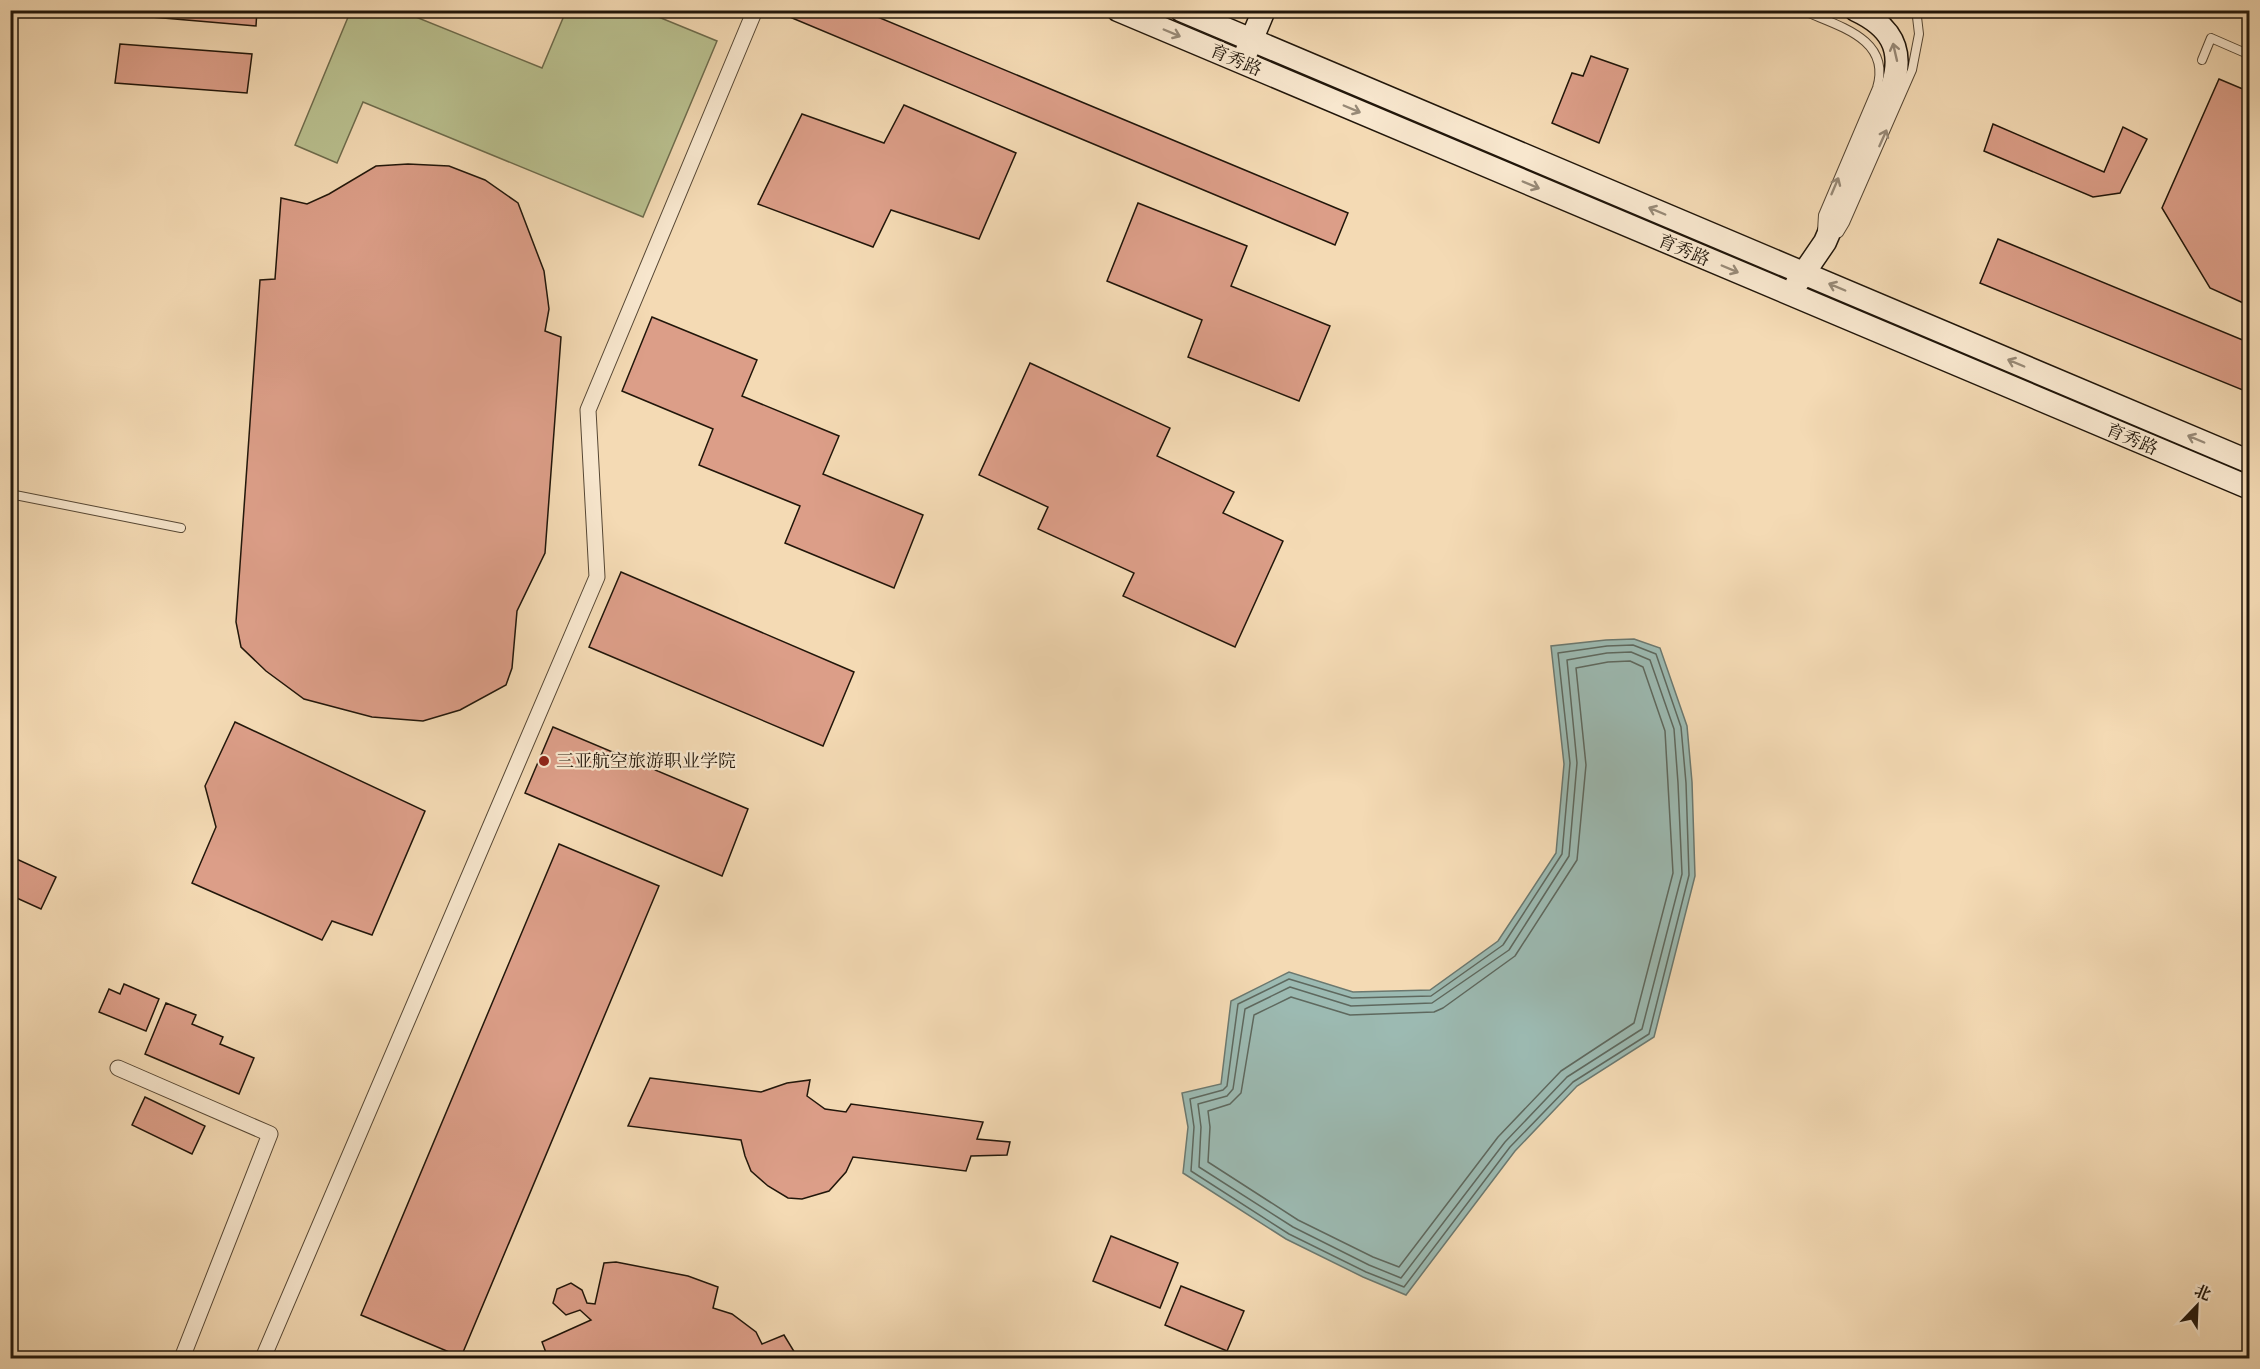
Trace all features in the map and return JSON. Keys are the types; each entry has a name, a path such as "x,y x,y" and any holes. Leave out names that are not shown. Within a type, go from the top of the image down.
{"main road":[{"name":"育秀路","path":"1118,10 2250,488"},
{"name":"育秀路","path":"1181,10 2250,462"},
{"path":"1243,63 1264,10"},
{"path":"1789,294 1825,242 1898,68 1895,45 1888,33 1856,10"}],"street":[{"path":"262,1359 597,577 588,410 755,10"},
{"path":"118,1068 270,1134 182,1359"}],"lane":[{"path":"1802,10 1863,39 1872,48 1880,69 1877,88 1823,215 1821,223 1825,242 1843,228 1912,70 1919,34 1917,17 1913,10"},
{"path":"2202,60 2211,38 2250,54"},
{"path":"10,494 181,528"}],"green space":[{"path":"351,10 401,11 542,68 566,11 644,11 717,41 643,217 363,102 337,163 295,145"}],"water":[{"path":"1634,639 1660,648 1687,726 1692,782 1695,876 1654,1037 1577,1086 1515,1151 1406,1295 1363,1277 1286,1239 1183,1173 1188,1127 1182,1093 1221,1084 1231,1001 1289,972 1353,992 1430,990 1498,941 1556,853 1564,764 1551,646"}],"building":[{"path":"117,10 257,10 256,26 117,14"},
{"path":"773,10 861,10 1348,213 1335,245"},
{"path":"120,44 252,54 247,93 115,83"},
{"path":"1591,56 1628,69 1599,143 1552,123 1572,73 1583,76"},
{"path":"2219,79 2250,92 2250,306 2210,288 2162,208"},
{"path":"904,105 1016,153 979,239 891,210 873,247 758,204 802,114 884,143"},
{"path":"1993,124 2104,172 2123,127 2147,139 2120,193 2093,197 1984,151"},
{"path":"408,164 449,166 485,180 518,203 544,271 549,309 545,331 561,337 545,553 517,611 512,668 506,685 460,710 423,721 372,717 304,699 266,671 241,647 236,622 260,280 275,279 281,198 307,204 329,194 376,166"},
{"path":"1138,203 1247,246 1231,286 1330,326 1299,401 1188,357 1202,320 1107,281"},
{"path":"1998,239 2250,343 2250,393 1980,283"},
{"path":"652,317 757,360 742,396 839,436 823,474 923,515 894,588 785,543 800,506 699,465 713,429 622,391"},
{"path":"1030,363 1170,428 1157,456 1234,492 1223,513 1283,541 1235,647 1123,596 1134,573 1038,529 1048,507 979,475"},
{"path":"621,572 854,672 823,746 589,647"},
{"path":"235,722 425,811 372,935 332,921 322,940 192,883 216,827 205,786"},
{"path":"553,727 748,809 722,876 525,793"},
{"path":"559,844 659,886 461,1357 361,1315"},
{"path":"10,856 56,877 41,909 10,895"},
{"path":"2250,947 2250,963 2244,961"},
{"path":"124,984 159,999 146,1031 99,1012 109,989 120,994"},
{"path":"166,1003 196,1015 192,1024 223,1037 220,1044 254,1058 239,1094 145,1054"},
{"path":"650,1078 761,1092 787,1083 810,1080 807,1096 825,1109 846,1112 851,1104 983,1122 977,1139 1010,1142 1007,1155 971,1156 966,1171 853,1157 846,1172 829,1191 802,1199 788,1198 768,1186 751,1171 741,1140 628,1126"},
{"path":"145,1097 205,1126 192,1154 132,1125"},
{"path":"1111,1236 1178,1263 1160,1308 1093,1281"},
{"path":"616,1262 688,1276 718,1287 713,1308 732,1314 756,1332 762,1344 784,1335 798,1358 548,1358 542,1342 591,1320 580,1310 566,1315 553,1303 557,1289 571,1283 582,1290 587,1303 595,1304 604,1263"},
{"path":"1181,1286 1244,1311 1227,1351 1165,1325"}],"place":[{"name":"三亚航空旅游职业学院","path":"544,761"}]}
